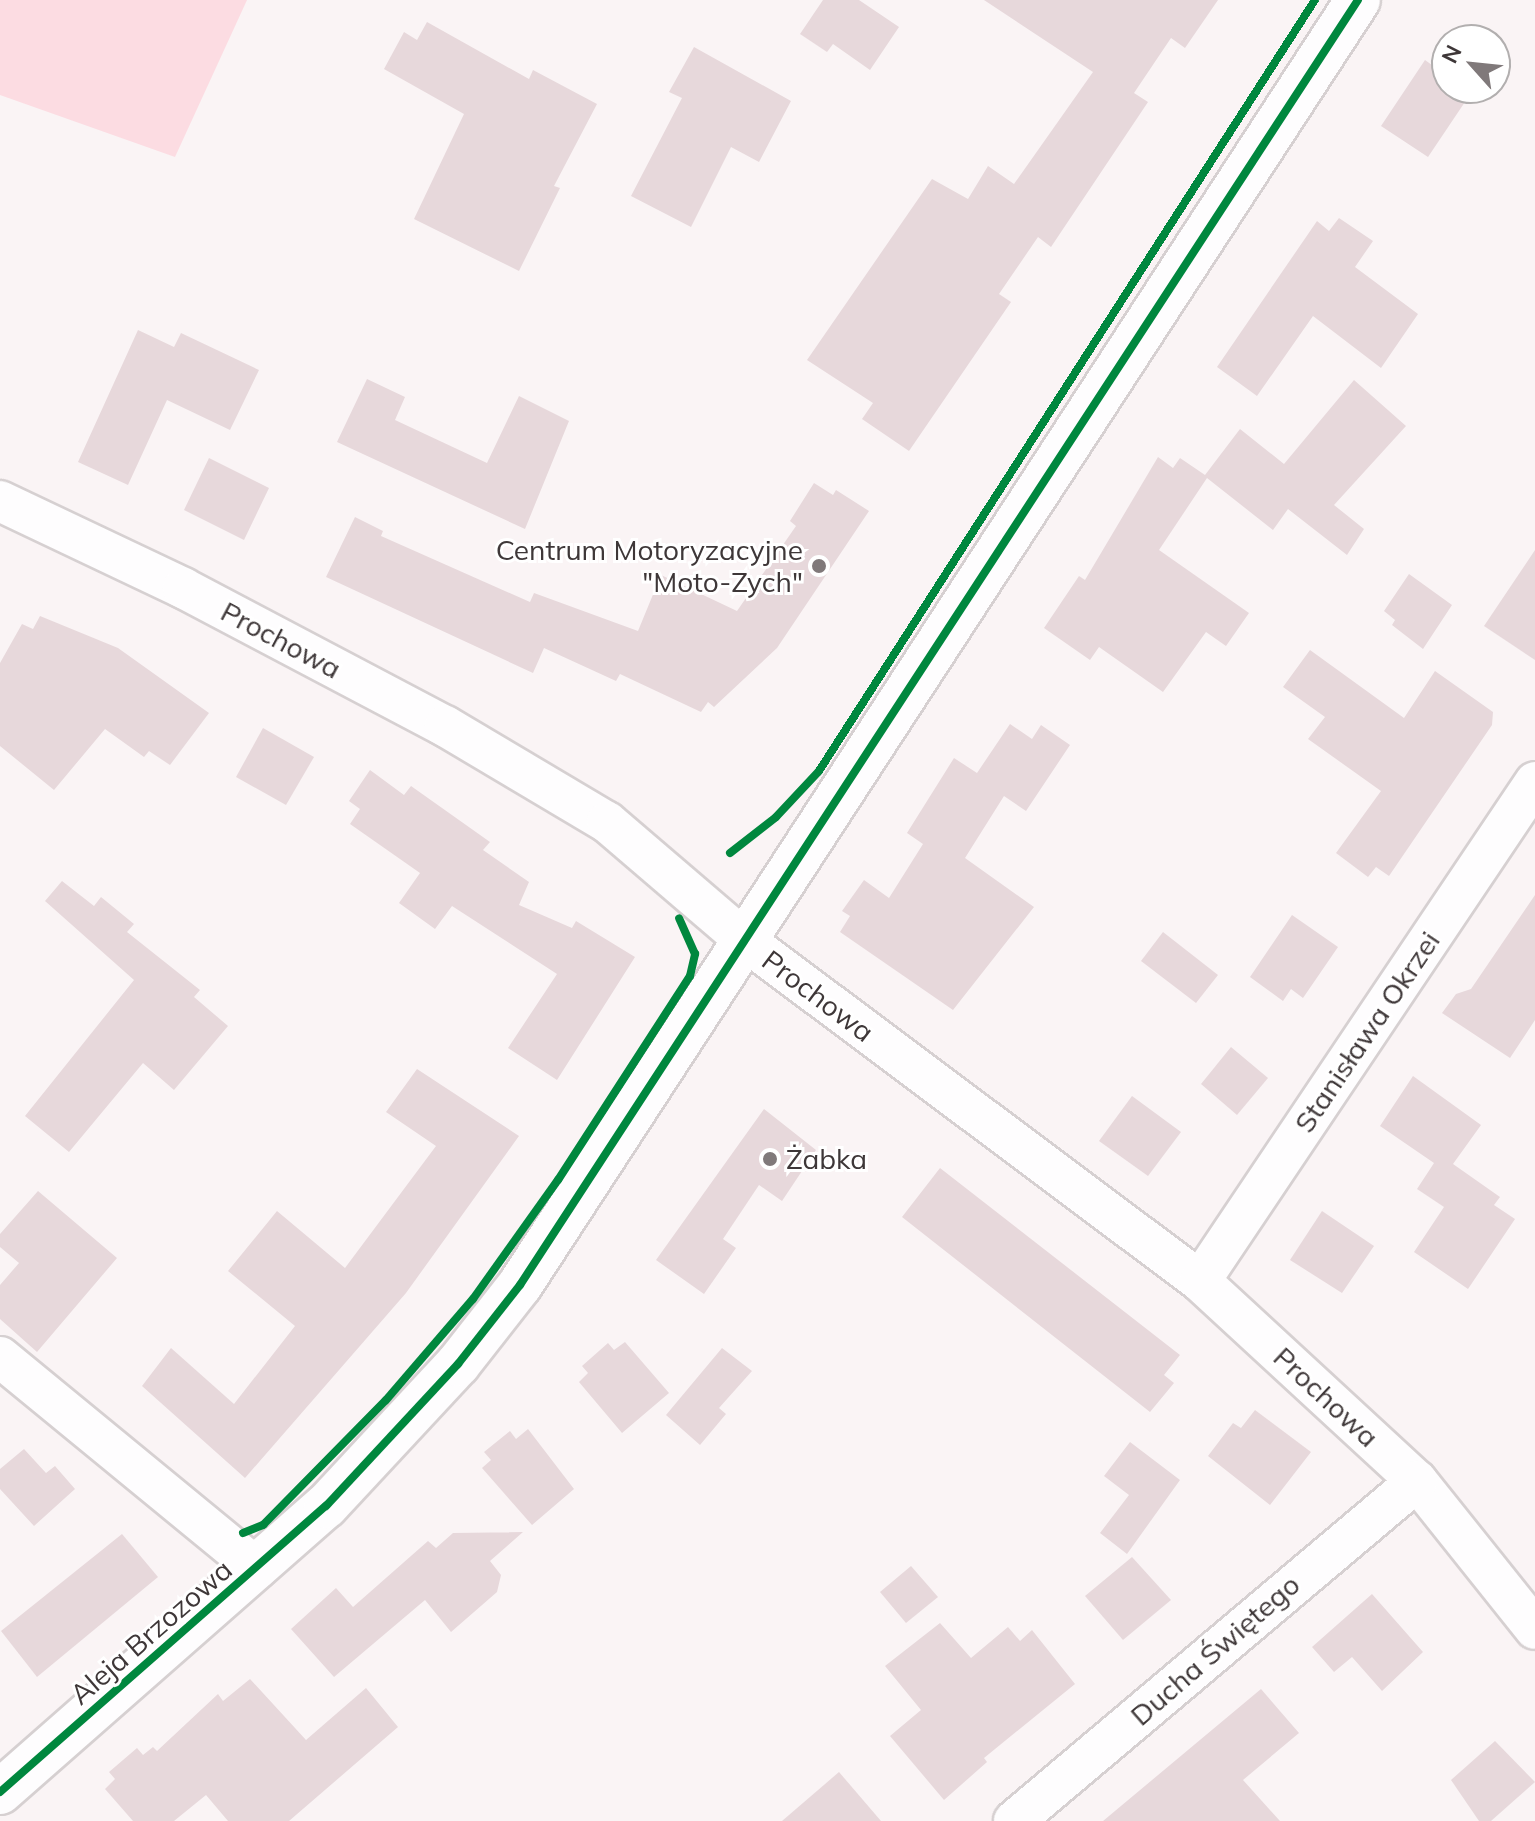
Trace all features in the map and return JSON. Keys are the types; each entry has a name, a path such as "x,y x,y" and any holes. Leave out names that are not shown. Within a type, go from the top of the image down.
{"street":[{"name":"Aleja Brzozowa","path":"0,1792 257,1568 391,1440 476,1342 520,1285 747,942 1358,0"},
{"name":"Prochowa","path":"0,501 183,588 472,742 607,822 747,942 1200,1281 1417,1481 1535,1629"},
{"name":"Stanisława Okrzei","path":"1200,1281 1535,782"},
{"path":"0,1357 257,1568"},
{"name":"Ducha Świętego","path":"1014,1821 1417,1481"}],"shaded area":[{"path":"0,0 247,0 175,157 0,95"}],"building":[{"path":"823,0 859,0 899,27 870,70 833,44 827,52 800,34"},
{"path":"984,0 1218,0 1185,48 1171,38 1134,93 1148,102 1051,247 1038,237 999,294 1011,302 909,451 862,419 873,403 807,360 932,179 968,199 988,166 1014,184 1093,72"},
{"path":"427,22 529,79 533,70 597,104 554,186 560,188 519,271 414,219 464,114 384,69 404,32 417,40"},
{"path":"694,47 791,101 759,162 731,147 691,227 631,196 682,98 669,92"},
{"path":"1425,60 1431,64 1431,104 1464,104 1428,157 1381,126"},
{"path":"1339,218 1373,241 1355,267 1418,314 1381,368 1313,316 1257,396 1217,367 1317,221 1329,231"},
{"path":"138,330 174,347 181,333 259,370 230,430 167,400 128,485 78,462"},
{"path":"367,379 405,397 395,420 487,463 519,396 569,421 525,529 337,442"},
{"path":"1354,380 1406,426 1334,505 1364,529 1347,555 1288,509 1273,530 1207,478 1159,550 1249,613 1226,646 1206,632 1163,692 1099,647 1090,660 1044,628 1079,576 1085,580 1158,457 1173,468 1180,458 1205,475 1240,429 1284,464"},
{"path":"209,458 269,488 244,540 184,510"},
{"path":"814,483 833,495 836,490 869,511 777,648 714,707 708,702 701,712 620,674 616,681 544,648 533,673 326,577 355,517 383,531 381,536 530,602 534,593 638,631 661,575 737,611 796,526 790,521"},
{"path":"1535,550 1535,660 1484,626"},
{"path":"1409,574 1452,605 1423,649 1392,625 1395,620 1384,611"},
{"path":"40,616 118,648 209,713 170,765 149,751 144,757 105,729 54,790 0,746 0,663 22,624 33,629"},
{"path":"1310,650 1404,718 1435,671 1493,712 1492,725 1389,876 1376,867 1368,877 1336,853 1381,791 1308,739 1325,717 1283,687"},
{"path":"1010,724 1032,739 1041,725 1070,745 1026,811 1004,796 965,858 1034,907 953,1010 840,932 850,916 842,911 864,880 889,898 923,844 907,833 954,758 977,773"},
{"path":"263,728 314,757 286,805 236,777"},
{"path":"370,770 404,795 411,786 490,842 483,850 529,882 519,905 572,928 576,921 635,957 557,1080 508,1048 557,974 452,906 435,929 399,903 420,873 350,824 360,809 349,801"},
{"path":"62,881 94,906 101,897 134,924 127,932 200,990 194,997 228,1026 174,1090 143,1063 69,1152 25,1116 134,980 45,901"},
{"path":"1535,895 1535,1020 1510,1058 1442,1013 1456,994 1471,989"},
{"path":"1292,915 1338,947 1303,998 1291,989 1283,1001 1250,977"},
{"path":"1163,932 1218,975 1196,1003 1141,961"},
{"path":"1231,1047 1268,1078 1237,1115 1201,1084"},
{"path":"417,1069 519,1136 406,1293 245,1478 142,1386 171,1348 234,1404 295,1326 228,1271 277,1211 345,1268 436,1146 386,1112"},
{"path":"1413,1076 1481,1125 1453,1164 1500,1197 1494,1205 1515,1219 1468,1289 1414,1252 1444,1207 1417,1189 1434,1163 1380,1126"},
{"path":"1132,1096 1181,1132 1148,1176 1099,1141"},
{"path":"764,1109 816,1150 782,1201 759,1185 723,1239 736,1248 704,1294 656,1260"},
{"path":"940,1168 1180,1355 1164,1375 1174,1383 1150,1412 902,1217"},
{"path":"38,1191 117,1258 37,1352 0,1319 0,1285 19,1263 0,1247 0,1234"},
{"path":"1322,1211 1374,1246 1342,1293 1290,1260"},
{"path":"625,1342 669,1393 622,1433 579,1382 588,1373 582,1366 608,1343 614,1350"},
{"path":"722,1348 752,1371 719,1408 726,1414 700,1445 666,1415"},
{"path":"1255,1410 1311,1452 1270,1505 1208,1456 1233,1423 1241,1428"},
{"path":"528,1429 574,1489 532,1525 482,1468 491,1460 484,1452 510,1431 516,1439"},
{"path":"1130,1442 1180,1480 1127,1554 1100,1533 1129,1495 1104,1476"},
{"path":"24,1449 46,1473 55,1466 75,1489 34,1526 0,1489 0,1469"},
{"path":"523,1532 490,1561 501,1575 497,1592 451,1632 425,1600 334,1677 291,1629 336,1588 353,1607 428,1541 436,1548 453,1533"},
{"path":"122,1534 158,1577 37,1677 1,1631"},
{"path":"1132,1557 1171,1600 1123,1640 1085,1596"},
{"path":"911,1566 938,1597 906,1623 880,1592"},
{"path":"1372,1594 1423,1652 1382,1691 1352,1657 1334,1672 1312,1647"},
{"path":"940,1623 971,1658 1008,1627 1020,1641 1032,1630 1075,1684 984,1758 987,1762 944,1800 890,1736 921,1710 885,1666"},
{"path":"250,1679 306,1740 366,1688 398,1727 289,1821 228,1821 206,1795 174,1821 133,1821 105,1789 115,1779 109,1772 137,1748 143,1755 153,1747 157,1751 218,1694 223,1701"},
{"path":"1261,1689 1299,1733 1243,1780 1280,1821 1103,1821"},
{"path":"1495,1741 1535,1782 1491,1821 1479,1821 1451,1780"},
{"path":"839,1772 881,1821 782,1821"}],"cycle path":[{"path":"730,853 776,817 819,771 1315,0"},
{"path":"0,1792 326,1506 458,1364 520,1285 1358,0"},
{"path":"243,1533 263,1525 386,1400 473,1299 558,1180 690,976 695,954 679,918"}],"place":[{"name":"Centrum Motoryzacyjne \"Moto-Zych\"","path":"819,566"},
{"name":"Żabka","path":"770,1159"}]}
